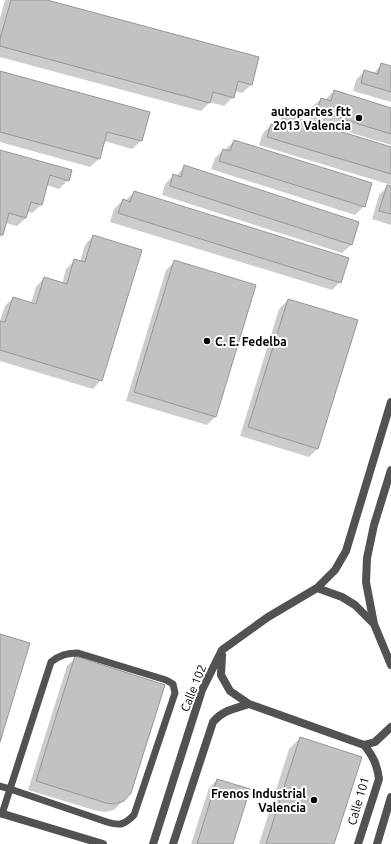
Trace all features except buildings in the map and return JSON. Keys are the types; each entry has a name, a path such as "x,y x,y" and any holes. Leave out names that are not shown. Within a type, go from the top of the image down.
{"street":[{"name":"Calle 102","path":"153,844 202,690 222,650 268,617 317,588 335,570 346,550 391,402"},
{"path":"391,470 374,525 368,558 366,582 374,624 391,666"},
{"path":"317,588 342,597 355,605 374,624"},
{"path":"222,650 220,675 230,691 249,704 364,745 375,742 391,727"},
{"path":"173,844 212,722 226,711 249,704"},
{"name":"Calle 101","path":"358,844 379,779 378,768 373,756 364,745"},
{"path":"377,844 391,796"},
{"path":"1,813 103,844"}],"lane":[{"path":"0,786 10,789 117,825 128,821 134,815 176,693 174,684 166,680 78,652 67,653 59,656 51,662 10,789 1,813"}],"place":[{"name":"autopartes ftt 2013 Valencia","path":"359,118"},
{"name":"C. E. Fedelba","path":"207,341"},
{"name":"Frenos Industrial Valencia","path":"314,800"}]}
